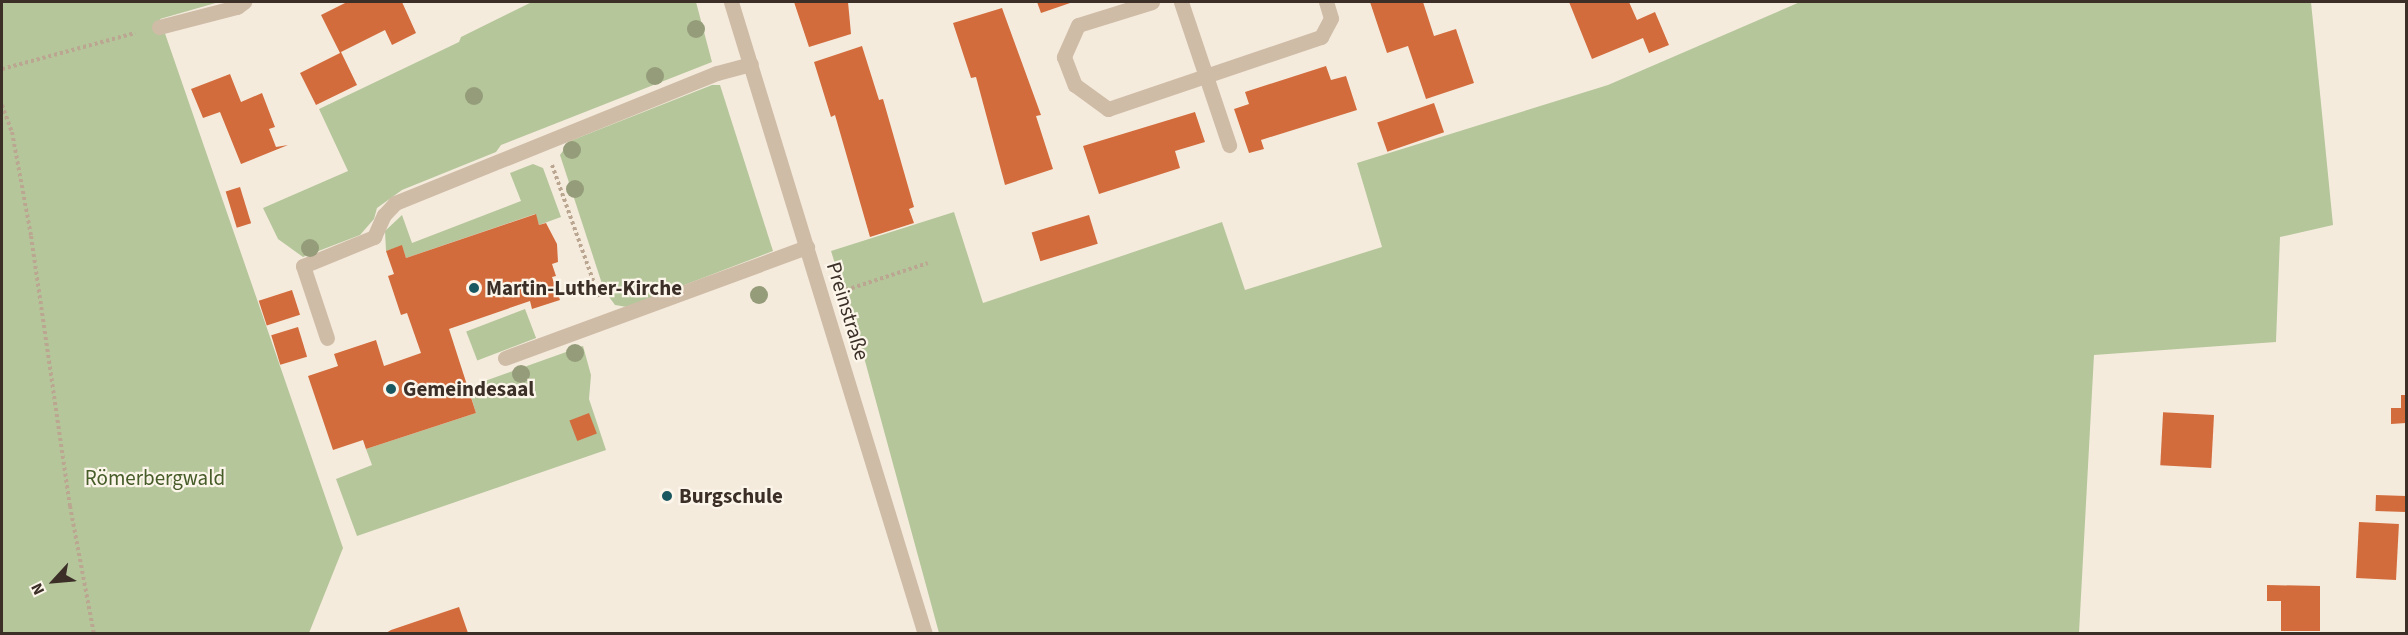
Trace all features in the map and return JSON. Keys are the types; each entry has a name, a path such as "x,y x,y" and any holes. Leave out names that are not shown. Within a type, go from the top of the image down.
{"street":[{"path":"159,27 237,7 244,2"},
{"name":"Preinstraße","path":"731,2 925,633"},
{"path":"1152,2 1078,25 1064,57 1075,85 1108,109 1321,37 1331,18 1326,2"},
{"path":"1181,2 1229,145"},
{"path":"327,338 303,266 374,237 384,215 395,203 717,73 751,64"},
{"path":"505,358 807,247"}],"path":[{"path":"2,69 159,27"},
{"path":"2,105 12,132 31,236 70,506 94,633"},
{"path":"544,143 607,320"},
{"path":"822,298 928,264"}],"green space":[{"name":"Römerbergwald","path":"2,2 219,2 160,19 343,548 309,633 2,633"},
{"path":"532,2 696,2 712,62 501,145 496,152 402,190 377,208 374,219 360,235 303,257 278,239 263,208 348,171 319,109 459,42 461,37"},
{"path":"1800,2 2311,2 2333,225 2280,237 2276,342 2094,355 2079,633 939,633 862,350 831,251 954,212 983,303 1222,222 1245,290 1382,247 1357,163 1608,85"},
{"path":"712,85 720,85 773,251 627,307 615,305 604,290 560,155 570,141"},
{"path":"533,164 543,168 561,217 539,225 535,214 406,258 402,246 386,251 385,231 402,215 412,243 521,201 510,173"},
{"path":"525,309 536,338 477,361 466,332"},
{"path":"583,346 591,375 589,399 606,450 357,536 336,479 372,465 366,449 476,413 468,387"}],"building":[{"path":"347,2 402,2 416,33 392,45 385,30 341,52 357,85 316,105 300,73 340,53 321,15"},
{"path":"794,2 848,2 851,34 809,47"},
{"path":"1037,2 1073,2 1041,13"},
{"path":"1370,2 1423,2 1434,36 1456,29 1474,83 1426,99 1408,46 1387,53"},
{"path":"1569,2 1629,2 1637,20 1655,12 1669,45 1649,53 1643,38 1592,59"},
{"path":"1002,8 1041,115 1036,116 1053,169 1005,185 976,77 971,78 953,23"},
{"path":"862,46 879,100 883,99 914,207 909,209 914,223 870,237 835,115 831,117 814,62"},
{"path":"1326,66 1331,80 1346,76 1357,110 1261,140 1264,149 1249,153 1234,109 1249,104 1245,92"},
{"path":"230,74 241,102 262,93 275,127 269,129 276,147 288,145 241,164 220,112 203,118 191,89"},
{"path":"1434,103 1444,132 1387,152 1377,123"},
{"path":"1195,112 1205,142 1175,151 1180,168 1099,194 1083,146"},
{"path":"240,187 251,223 237,228 226,191"},
{"path":"536,214 539,225 546,223 557,244 558,262 552,264 556,276 552,277 560,300 532,309 530,301 449,329 476,413 366,449 363,440 333,450 308,376 338,366 334,354 376,340 384,366 421,353 407,313 401,315 388,276 394,274 386,251 402,245 406,258"},
{"path":"1089,215 1098,244 1040,261 1032,233"},
{"path":"292,290 300,315 267,326 259,301"},
{"path":"298,327 307,357 280,365 271,335"},
{"path":"2401,395 2406,395 2406,423 2391,424 2391,408 2401,408"},
{"path":"2163,412 2214,415 2211,468 2160,465"},
{"path":"589,413 597,434 577,441 569,421"},
{"path":"2376,495 2406,496 2405,512 2375,511"},
{"path":"2359,522 2399,524 2396,580 2356,578"},
{"path":"2267,585 2320,586 2320,631 2281,631 2281,601 2267,601"},
{"path":"459,607 468,633 386,633 391,630"}],"place":[{"name":"Martin-Luther-Kirche","path":"474,288"},
{"name":"Gemeindesaal","path":"391,389"},
{"name":"Burgschule","path":"667,496"}]}
